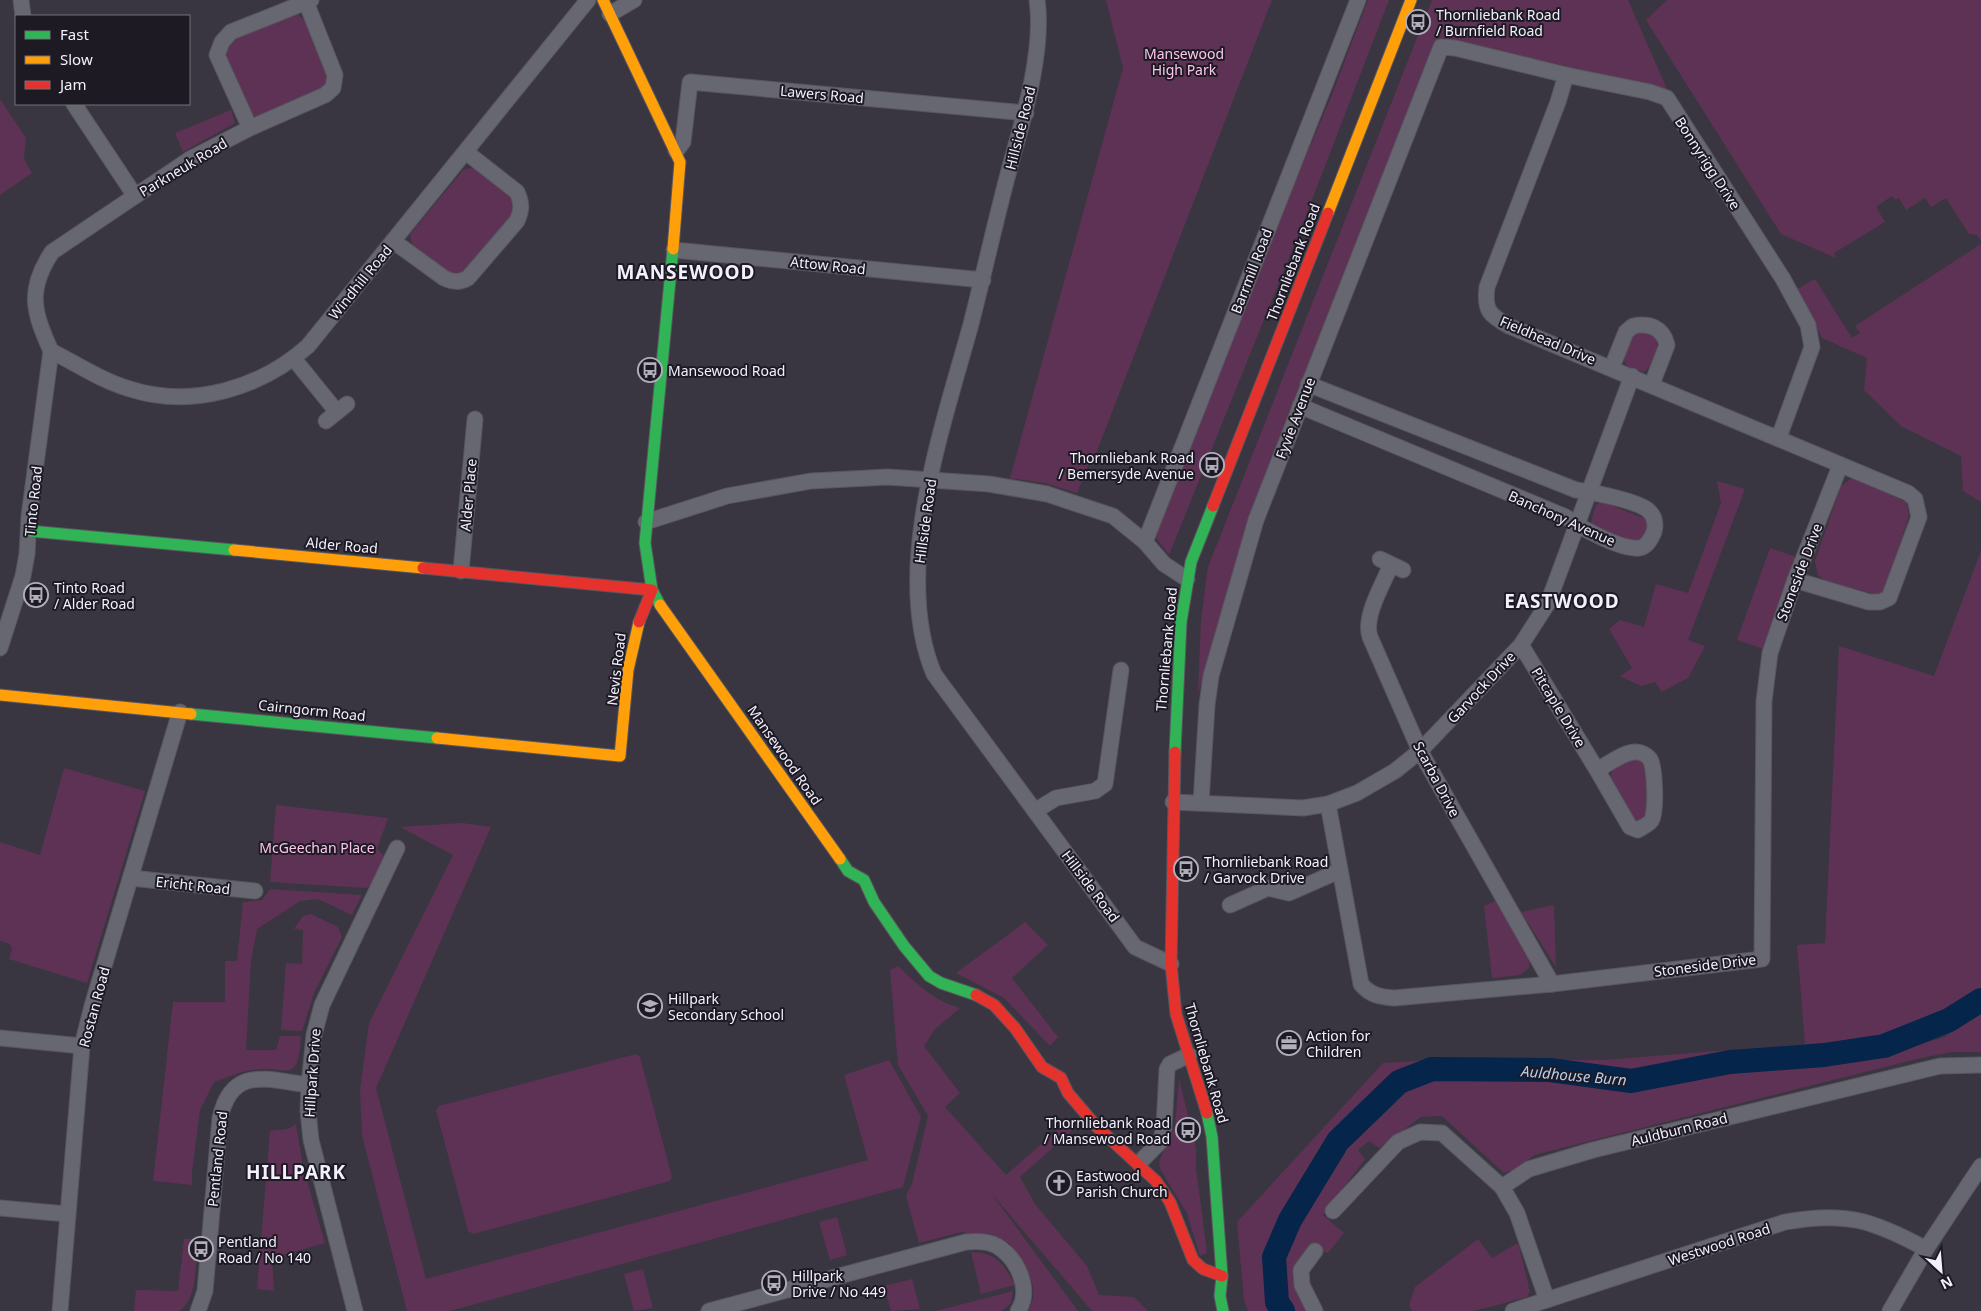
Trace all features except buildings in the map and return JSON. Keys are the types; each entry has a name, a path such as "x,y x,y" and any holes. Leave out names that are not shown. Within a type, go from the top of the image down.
{"street":[{"path":"22,0 23,15"},
{"name":"Windhill Road","path":"51,351 99,377 130,389 178,397 232,389 259,379 294,359 308,346 588,0"},
{"path":"607,7 634,0"},
{"name":"Hillside Road","path":"1037,0 1038,23 1026,113 1012,160 930,478 918,563 917,606 921,635 934,674 963,716 1135,947 1171,964"},
{"name":"Barrmill Road","path":"1145,542 1358,0"},
{"name":"Thornliebank Road","path":"1223,1311 1220,1296 1222,1276 1212,1137 1207,1113 1176,1014 1171,964 1173,802 1178,658 1188,579 1191,562 1411,0"},
{"path":"250,128 218,54 222,42 232,32 308,1"},
{"name":"Parkneuk Road","path":"51,351 41,329 34,306 40,271 52,252 190,159 250,128 325,95 333,88 334,75 308,1"},
{"name":"Mansewood Road","path":"607,7 680,162 674,250 646,522 646,559 652,590 664,612 848,871 864,880 874,902 916,961 929,976 941,982 968,990 994,1005 1015,1028 1042,1067 1061,1078 1068,1093 1097,1127 1139,1163 1156,1181 1170,1202 1193,1260 1204,1271 1222,1276"},
{"name":"Bonnyrigg Drive","path":"1441,47 1455,48 1566,75 1642,90 1666,98 1783,280 1808,325 1812,347 1779,437"},
{"name":"Fyvie Avenue","path":"1201,803 1207,705 1211,676 1256,520 1441,47"},
{"name":"Fieldhead Drive","path":"1566,75 1558,102 1487,287 1486,302 1494,318 1509,326 1779,437 1840,466 1908,492 1915,499 1919,517 1894,589 1889,598 1880,602 1869,602 1795,580"},
{"name":"Lawers Road","path":"676,151 682,142 690,82 1026,113"},
{"path":"75,105 135,196"},
{"path":"393,241 444,278 452,282 462,281 468,278 518,221 521,201 517,192 466,152"},
{"name":"Attow Road","path":"674,250 982,280"},
{"path":"1612,367 1626,332 1633,326 1642,324 1653,326 1660,330 1667,345 1652,384"},
{"name":"Tinto Road","path":"0,648 23,576 51,351"},
{"path":"294,359 337,412"},
{"name":"Garvock Drive","path":"1173,802 1303,808 1328,804 1357,793 1395,771 1420,751 1521,645 1548,603 1632,376"},
{"name":"Banchory Avenue","path":"1300,406 1566,517 1588,532 1629,547 1640,548 1647,544 1656,526 1654,516 1648,509 1600,493 1576,490 1308,384"},
{"name":"Alder Place","path":"461,571 475,419"},
{"name":"Stoneside Drive","path":"1328,804 1339,871 1362,984 1367,991 1379,996 1394,998 1552,984 1762,959 1764,701 1771,648 1795,580 1840,466"},
{"path":"646,522 727,496 779,485 851,478 930,478 989,484 1047,494 1089,506 1113,516 1145,542 1164,564 1188,579"},
{"name":"Alder Road","path":"30,531 652,590"},
{"name":"Scarba Drive","path":"1391,565 1366,628 1420,751 1552,984"},
{"name":"Nevis Road","path":"620,756 634,637 644,604 652,590"},
{"name":"Pitcaple Drive","path":"1521,645 1630,828 1638,830 1651,822 1654,816 1654,803 1650,759 1637,752 1630,752 1597,770"},
{"path":"1035,811 1056,798 1095,791 1105,784 1120,671"},
{"name":"Cairngorm Road","path":"0,695 620,756"},
{"name":"Rostan Road","path":"60,1311 82,1046 92,1006 180,712"},
{"name":"Hillpark Drive","path":"355,1311 311,1140 308,1118 309,1085 314,1035 322,1005 397,848"},
{"path":"1230,905 1268,888 1289,894 1339,871"},
{"name":"Ericht Road","path":"131,878 254,891"},
{"path":"0,1038 82,1046"},
{"path":"1139,1163 1160,1142 1164,1128 1167,1069 1170,1064 1189,1055"},
{"name":"Auldburn Road","path":"1502,1187 1529,1169 1592,1150 1940,1066 1981,1065"},
{"name":"Pentland Road","path":"198,1311 205,1291 220,1118 227,1095 237,1084 255,1078 309,1085"},
{"path":"1333,1211 1398,1142 1420,1132 1442,1133 1502,1187 1517,1212 1547,1300"},
{"path":"1890,1311 1926,1249 1981,1166"},
{"path":"0,1208 67,1214"},
{"name":"Westwood Road","path":"1512,1311 1785,1222 1811,1217 1842,1216 1866,1221 1894,1231 1926,1249"},
{"path":"708,1311 966,1242 979,1241 998,1247 1021,1276 1025,1293 1023,1304 1018,1311"},
{"path":"1315,1251 1301,1270 1302,1285 1315,1311"},
{"name":"Thornliebank Road","path":"1222,1276 1232,1296"}],"green space":[{"name":"Mansewood High Park","path":"1106,0 1272,0 1095,456 1092,455 1077,493 1045,483 1010,478 1123,68"},
{"path":"1368,0 1389,0 1305,218 1169,555 1155,536 1254,279 1331,97"},
{"path":"1432,0 1628,0 1667,89 1438,37 1297,394 1238,553 1198,694 1201,621 1208,567"},
{"path":"1667,0 1981,0 1981,241 1977,235 1969,234 1946,198 1931,207 1925,198 1906,210 1899,198 1895,200 1892,196 1876,207 1885,222 1834,253 1836,258 1781,234 1646,20"},
{"path":"296,13 303,19 313,34 329,78 324,88 258,117 250,114 225,53 238,38 247,32"},
{"path":"0,99 26,138 24,159 32,173 0,195"},
{"path":"231,110 235,123 183,152 175,133"},
{"path":"473,168 479,170 508,193 513,206 513,213 466,271 460,274 452,274 418,252 413,246 411,233 464,169"},
{"path":"1981,244 1981,502 1963,491 1961,456 1901,426 1864,390 1867,358 1822,338 1796,290 1815,279 1852,338 1860,333 1855,326"},
{"path":"1641,332 1656,338 1657,343 1657,353 1651,365 1644,372 1627,366 1623,359 1633,334"},
{"path":"1853,477 1906,502 1909,515 1886,589 1879,595 1826,581 1818,575 1815,561 1841,486"},
{"path":"1717,481 1745,489 1688,640 1705,646 1688,678 1662,692 1655,682 1641,686 1620,676 1632,668 1609,629 1620,620 1644,627 1656,584 1688,593 1721,503"},
{"path":"1602,502 1646,519 1652,525 1639,543 1594,528 1591,521 1596,505"},
{"path":"1770,548 1796,557 1764,649 1737,640"},
{"path":"1981,551 1981,989 1938,1018 1874,1044 1617,1074 1546,1066 1447,1064 1446,1060 1603,1060 1805,1044 1797,945 1825,943 1839,646 1934,676"},
{"path":"1632,759 1642,760 1646,765 1649,813 1646,819 1639,822 1633,818 1610,776 1614,769"},
{"path":"64,768 145,791 87,983 9,959 12,949 10,944 0,941 0,842 40,855"},
{"name":"McGeechan Place","path":"276,805 388,818 377,849 384,856 371,886 366,888 270,882"},
{"path":"462,823 491,827 376,1088 426,1279 868,1160 844,1075 889,1060 921,1117 903,1187 450,1311 407,1311 362,1135 360,1090 369,1023 453,855 400,827"},
{"path":"270,889 362,895 352,915 318,899 300,901 257,929 251,961 246,1050 276,1050 280,1036 301,1036 297,1062 293,1068 288,1070 252,1070 214,1082 200,1110 192,1185 153,1181 173,1002 225,1002 225,961 237,961 243,902 262,900"},
{"path":"1495,901 1530,958 1529,968 1520,975 1492,978 1484,906"},
{"path":"1554,905 1556,967 1521,912"},
{"path":"311,914 338,927 342,937 314,993 302,1031 281,1030 286,963 302,964 303,930 294,929 303,916"},
{"path":"1025,922 1048,945 1012,978 1058,1037 1050,1046 1004,998 956,973"},
{"path":"898,966 934,996 960,1008 935,1029 924,1046 960,1093 945,1107 1006,1175 1071,1118 1078,1125 1020,1177 1035,1204 1087,1266 1099,1295 1134,1297 1148,1311 1092,1311 991,1193 1078,1311 1028,1311 1032,1302 1032,1284 1020,1258 1009,1243 962,1232 919,1243 906,1196 912,1184 928,1116 898,1065 890,970"},
{"path":"1981,1013 1981,1052 1952,1052 1921,1058 1534,1155 1517,1169 1504,1173 1442,1116 1421,1117 1379,1148 1369,1141 1358,1150 1365,1159 1323,1215 1344,1233 1328,1253 1308,1246 1298,1263 1311,1311 1248,1311 1244,1300 1237,1222 1383,1063 1432,1060 1436,1075 1575,1078 1610,1084 1665,1081 1761,1067 1865,1057 1943,1038"},
{"path":"636,1054 640,1057 672,1177 670,1181 473,1234 468,1231 436,1110 439,1106"},
{"path":"1179,1079 1196,1148 1196,1168 1207,1253 1200,1256 1187,1213 1160,1169 1159,1161 1175,1126"},
{"path":"296,1124 303,1167 325,1243 272,1258 274,1291 257,1289 270,1131 288,1129"},
{"path":"837,1217 847,1255 830,1260 819,1222"},
{"path":"184,1239 197,1239 195,1278 186,1305 180,1311 134,1311 136,1290 178,1291"},
{"path":"1478,1239 1492,1258 1518,1243 1530,1291 1527,1297 1474,1311 1412,1311 1409,1306 1415,1287"},
{"path":"971,1252 987,1254 993,1257 1003,1265 1015,1285 981,1294"},
{"path":"643,1269 653,1308 634,1311 624,1274"},
{"path":"912,1279 920,1309 891,1311 884,1286"},
{"path":"1013,1291 1011,1303 1002,1311 936,1311"}],"waterway":[{"name":"Auldhouse Burn","path":"1283,1311 1277,1302 1274,1257 1290,1220 1338,1141 1399,1082 1432,1069 1550,1070 1631,1081 1730,1062 1824,1055 1884,1046 1949,1020 1981,1000"}],"traffic: fast":[{"path":"660,605 652,590 645,543 673,249"},
{"path":"1175,752 1181,622 1191,562 1213,506"},
{"path":"30,531 234,550"},
{"path":"191,714 437,738"},
{"path":"840,859 848,871 864,880 874,902 904,946 929,976 941,983 976,995"},
{"path":"1207,1113 1212,1137 1222,1276 1220,1296 1223,1311"}],"traffic: slow":[{"path":"603,0 680,162 673,249"},
{"path":"1328,213 1411,0"},
{"path":"234,550 423,568"},
{"path":"660,605 840,859"},
{"path":"437,738 620,756 628,670 639,622"},
{"path":"0,695 191,714"}],"traffic: jam":[{"path":"1213,506 1328,213"},
{"path":"423,568 652,590 639,622"},
{"path":"1175,752 1171,964 1176,1014 1207,1113"},
{"path":"976,995 994,1005 1015,1028 1042,1067 1061,1078 1068,1093 1097,1127 1156,1181 1170,1202 1193,1260 1203,1269 1222,1276"}],"place":[{"name":"Thornliebank Road / Burnfield Road","path":"1418,22"},
{"name":"Mansewood Road","path":"650,370"},
{"name":"Thornliebank Road / Bemersyde Avenue","path":"1212,465"},
{"name":"Tinto Road / Alder Road","path":"36,595"},
{"name":"Thornliebank Road / Garvock Drive","path":"1186,869"},
{"name":"Hillpark Secondary School","path":"650,1006"},
{"name":"Action for Children","path":"1289,1043"},
{"name":"Thornliebank Road / Mansewood Road","path":"1188,1130"},
{"name":"Eastwood Parish Church","path":"1059,1183"},
{"name":"Pentland Road / No 140","path":"201,1249"},
{"name":"Hillpark Drive / No 449","path":"774,1283"}],"district":[{"name":"MANSEWOOD","path":"686,272"},
{"name":"EASTWOOD","path":"1562,601"},
{"name":"HILLPARK","path":"296,1172"}]}
